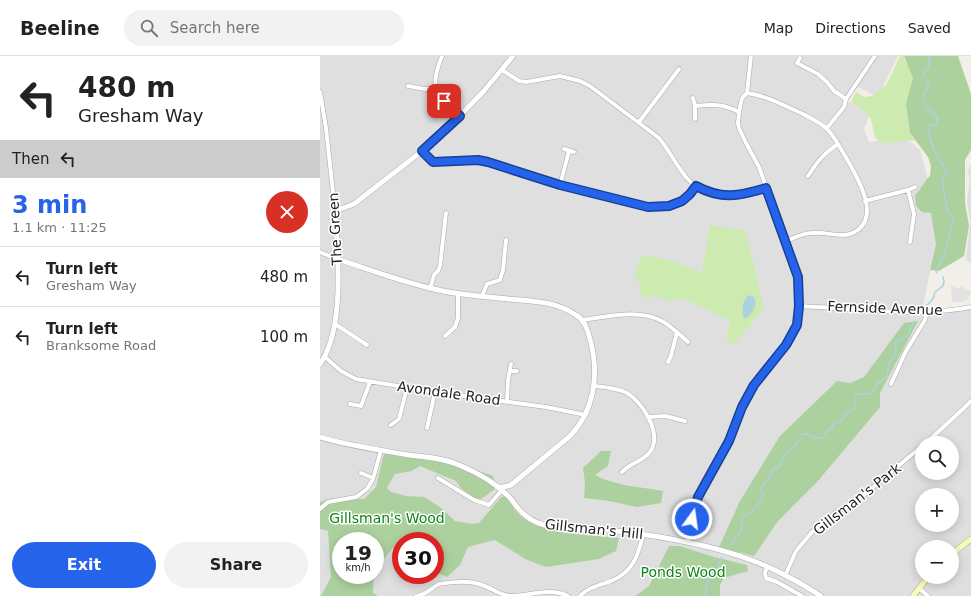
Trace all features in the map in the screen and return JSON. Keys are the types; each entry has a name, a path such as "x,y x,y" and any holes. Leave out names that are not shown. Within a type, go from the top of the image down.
{"main road":[{"path":"959,548 971,539"},
{"path":"913,596 923,584"}],"street":[{"path":"442,56 438,68 435,88 440,96 460,116"},
{"path":"335,211 354,204 422,151 460,116 513,56"},
{"path":"688,542 698,497 729,441 742,407 754,385 786,345 797,325 799,306 798,277 759,167 746,143 738,123 742,98 747,93 751,56"},
{"path":"827,128 844,107 846,99 875,56"},
{"path":"800,58 797,63 818,74 834,91 846,99"},
{"path":"639,122 679,69"},
{"path":"502,70 519,81 526,82 560,76 580,81 590,86 659,138 686,176 696,186 706,191 718,195 733,196 766,188"},
{"path":"408,86 425,89 435,88"},
{"name":"The Green","path":"320,92 326,128 335,211 338,259 335,324 325,358 320,364"},
{"path":"747,93 775,101 815,120 827,128 838,144 863,191 867,212 860,229 846,235 833,236 821,233 810,233 786,241"},
{"path":"693,98 695,106 695,119"},
{"path":"695,106 712,104 729,107 739,112"},
{"path":"808,176 824,153 838,144"},
{"path":"560,185 567,150 574,152"},
{"path":"422,151 433,162 478,160 488,162 560,185 640,206 658,208 669,206 682,201 696,186"},
{"path":"865,201 915,187"},
{"path":"908,190 914,214 910,242"},
{"path":"430,289 434,275 440,266 446,213"},
{"path":"482,296 487,284 500,280 503,270 506,240"},
{"path":"320,252 430,289 549,303 574,314 583,320 588,332 592,350 595,368 595,386 585,417 578,427 538,463 510,485 500,489 489,505 474,500 438,478"},
{"path":"445,336 455,327 458,318 458,293"},
{"name":"Fernside Avenue","path":"799,306 903,312 947,311 971,307"},
{"path":"890,384 906,351 925,320 926,311"},
{"path":"583,320 616,315 646,316 661,321 688,342"},
{"path":"335,324 367,345"},
{"path":"670,361 677,332"},
{"name":"Avondale Road","path":"325,358 341,371 356,379 407,388 546,407 581,414"},
{"path":"507,401 511,364"},
{"path":"510,371 517,371"},
{"path":"350,404 361,406 370,382"},
{"path":"595,386 625,392 638,402 649,418 653,436 652,448 649,453 637,463 626,468 622,472"},
{"path":"390,425 400,423 407,388"},
{"path":"427,428 435,392"},
{"path":"934,436 971,401"},
{"path":"649,418 664,416 685,421"},
{"name":"Gillsman's Hill","path":"320,436 350,446 437,459 457,464 477,474 500,489 509,496 528,518 546,526 563,529 596,529 643,534 688,542 721,551 767,567 821,596"},
{"path":"320,509 328,502 356,497 367,490 373,478 380,450"},
{"name":"Gillsman's Park","path":"785,576 796,551 812,532 834,514 859,499 915,452"},
{"path":"361,473 373,478"},
{"path":"509,496 510,485"},
{"path":"580,596 588,590 612,580 627,571 635,561 640,551 643,534"},
{"path":"767,567 765,573 766,578 777,582 802,596"},
{"path":"416,596 425,594 435,585 465,582 482,585 504,595 519,596 557,592 568,596"},
{"path":"920,588 928,596"}],"shaded area":[{"path":"320,56 898,56 882,88 876,96 854,85 844,99 870,114 864,129 869,142 900,138 912,143 920,150 944,239 929,275 922,313 943,313 971,309 971,596 320,596"},
{"path":"971,164 971,264 966,259 970,223 967,201 970,177 967,173"},
{"path":"951,285 959,289 961,286 971,292 968,299 962,302 952,302"}],"green space":[{"path":"900,56 904,56 913,78 911,88 910,133 915,141 885,143 876,138 870,118 864,111 851,102 856,92 864,97 872,96 887,84"},
{"path":"904,56 958,56 971,94 971,150 965,160 965,203 969,226 964,256 939,271 930,270 936,245 931,213 922,212 916,206 915,195 930,176 931,166 928,157 910,133 906,104 913,78"},
{"path":"710,225 746,231 764,309 732,346 726,339 730,321 684,299 670,301 655,296 648,299 639,293 640,283 634,276 642,255 673,261 702,273"},
{"path":"918,321 880,393 880,407 817,482 778,521 754,556 719,547 740,501 780,436 837,381 850,383 864,377 904,323"},
{"name":"Gillsman's Wood","path":"387,451 462,465 493,476 496,488 480,500 474,498 461,488 456,481 420,466 412,471 395,474 387,488 391,492 406,496 424,497 440,507 455,521 473,524 479,523 501,497 505,496 523,518 532,524 556,531 619,538 616,551 599,559 546,567 525,559 495,540 468,547 460,565 447,577 444,576 444,532 392,532 392,549 384,559 384,532 332,532 332,584 374,584 373,593 378,596 321,596 331,577 328,531 320,529 320,502 332,498 364,499 376,487 383,457"},
{"path":"601,451 611,451 608,466 595,475 611,482 663,491 661,503 637,507 609,501 584,498 585,483 583,468"},
{"name":"Ponds Wood","path":"669,546 680,546 714,557 747,565 748,571 724,578 720,585 720,596 635,596 649,586"}],"water":[{"path":"749,295 754,297 755,306 747,318 743,317 743,308 744,302"}],"waterway":[{"path":"924,77 923,75 929,66 929,56"},
{"path":"922,97 929,86 927,80"},
{"path":"923,101 926,107 937,117 937,122 935,125 928,125 928,132 937,157 947,171 942,180 947,209 953,220 947,247 936,272 937,273"},
{"path":"925,307 933,299 935,292 943,286 943,277"},
{"path":"732,544 742,528 741,517 752,511 758,505 764,495 761,490 762,487 769,479 772,470 780,466 783,457 793,448 803,434 807,434 813,438 823,438 827,431 832,428 834,423 840,422 845,415 855,407 857,394 870,394 874,391 877,383 887,377 889,363 896,354 896,341 907,336 913,323"},
{"path":"705,596 708,579 719,572 719,563 722,557"}],"route":[{"path":"444,101 460,116 422,151 433,162 478,160 488,162 560,185 626,202 658,208 682,201 696,186 718,195 733,196 748,194 766,188 798,277 799,306 797,325 786,345 754,385 742,407 729,441 709,474 698,497 692,519"}]}
